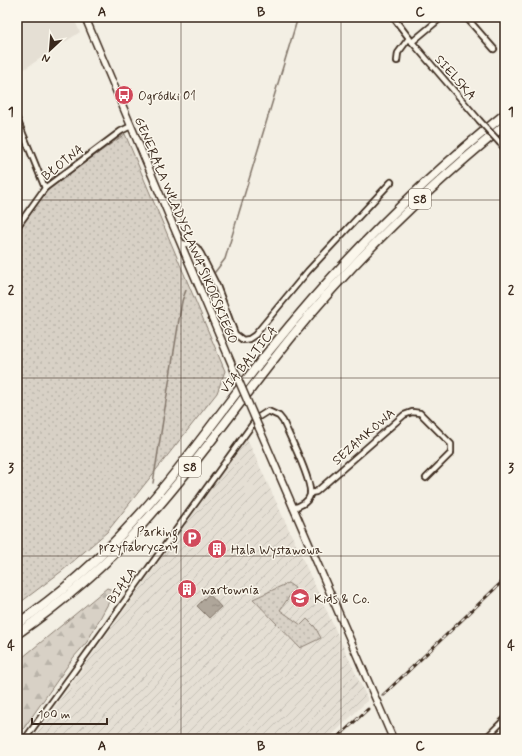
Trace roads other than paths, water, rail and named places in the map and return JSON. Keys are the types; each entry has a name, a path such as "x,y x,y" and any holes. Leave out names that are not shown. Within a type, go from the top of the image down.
{"highway":[{"name":"VIA BALTICA","path":"17,624 66,586 119,538 161,490 270,350 336,273 418,190 505,114"},
{"name":"VIA BALTICA","path":"17,634 80,586 129,539 163,500 268,366 336,284 427,192 505,124"}],"street":[{"name":"GENERAŁA WŁADYSŁAWA SIKORSKIEGO","path":"85,17 293,508 393,739"},
{"name":"SIELSKA","path":"393,17 412,42 505,149"},
{"path":"412,42 442,17"},
{"path":"466,17 494,49"},
{"path":"397,61 398,53 409,38"},
{"path":"17,118 45,188"},
{"name":"BŁOTNA","path":"17,227 45,188 121,131 131,126"},
{"path":"181,243 197,248 216,286 235,334 243,340 249,339 308,271 392,182"},
{"name":"BIAŁA","path":"25,739 146,569 262,413 268,411 273,412 283,421 304,470 310,493"},
{"name":"SEZAMKOWA","path":"310,493 316,492 404,414 412,412 420,413 451,444 451,453 426,478"},
{"path":"293,508 303,504 310,493"},
{"path":"485,739 505,719"}],"water":[{"path":"209,594 221,607 209,618 197,606"}],"waterway":[{"path":"215,272 225,259 298,17"},
{"path":"153,483 182,301 186,290"}],"railway":[{"path":"383,695 505,579"},
{"path":"336,739 368,709"}],"place":[{"name":"Ogródki 01","path":"124,95"},
{"name":"Parking przyfabryczny","path":"192,538"},
{"name":"Hala Wystawowa","path":"217,549"},
{"name":"wartownia","path":"187,589"},
{"name":"Kids & Co.","path":"300,598"}]}
